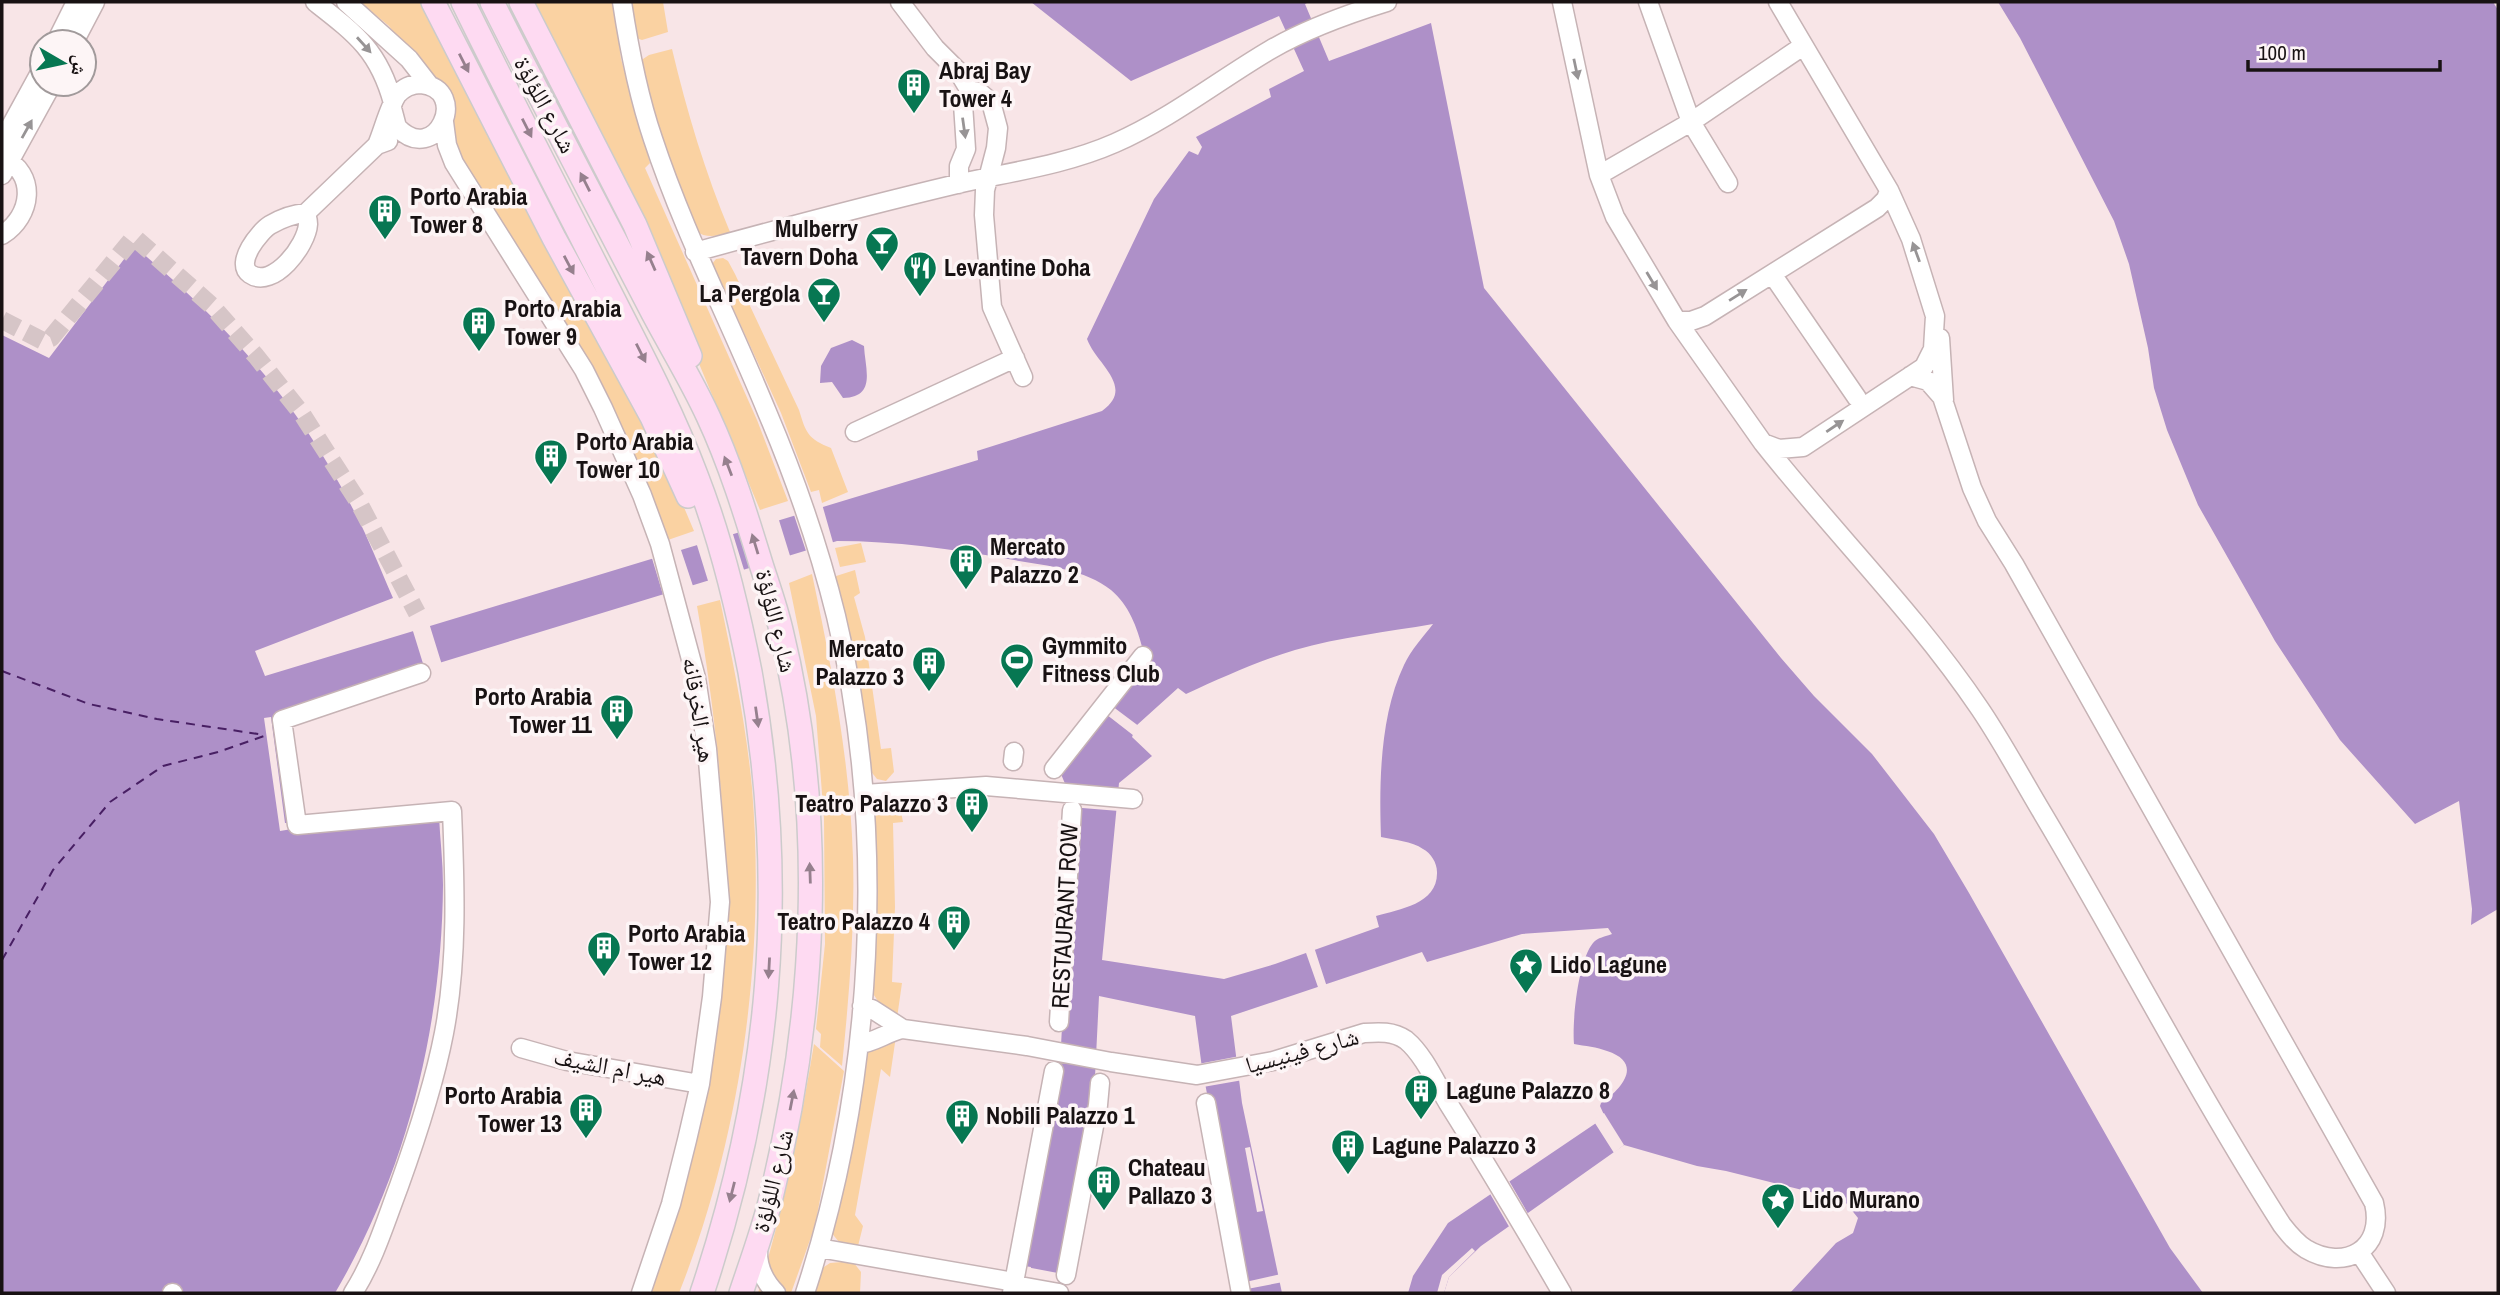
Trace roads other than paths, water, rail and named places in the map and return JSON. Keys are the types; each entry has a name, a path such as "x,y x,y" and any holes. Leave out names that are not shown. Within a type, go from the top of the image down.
{"main road":[{"path":"433,2 554,238 652,417 708,530"},
{"name":"شارع اللؤلؤة","path":"463,2 655,382 697,476 708,530 746,649 767,794 771,903 768,981 761,1047 747,1126 724,1228 702,1293"},
{"name":"شارع اللؤلؤة","path":"492,2 708,416 747,516 781,629 801,737 806,792 811,899 808,979 794,1091 769,1205 741,1293"},
{"path":"521,2 635,225 688,350 708,416"}],"street":[{"path":"63,28 76,2"},
{"path":"81,28 95,2"},
{"path":"315,2 361,41 373,55 386,79 394,121 411,137"},
{"path":"306,213 307,224 303,239 283,268 264,278 251,275 246,269 245,260 263,230 293,214 306,213 377,145 398,136 426,138 436,132 444,122 446,108 441,95 430,86 409,59 346,2"},
{"path":"622,2 630,53 652,138 695,252 768,413 800,499 836,616 848,673 864,794 867,883 862,1006 859,1044 840,1163 819,1248 804,1290"},
{"path":"900,2 935,48 958,71 970,91 985,96 991,102 998,128 996,148 987,178 984,215 992,307 1023,377"},
{"path":"695,252 848,210 959,175 987,178 1070,159 1117,142 1273,48 1333,21 1387,2"},
{"path":"1562,2 1599,175 1615,217 1677,321 1763,443 1948,663 1980,709 2282,1225 2294,1240 2315,1254 2349,1258 2369,1242 2376,1224 2374,1203 2020,574 1987,521 1962,462 1944,404 1933,386 1910,376"},
{"path":"1648,2 1692,122 1728,183"},
{"path":"1778,2 1889,190 1911,239 1935,316 1941,347 1944,404"},
{"path":"1599,175 1692,122 1803,46"},
{"path":"377,145 402,90 415,84 430,86"},
{"path":"959,175 966,149 963,104 970,91"},
{"path":"2,142 28,95"},
{"path":"2,235 19,221 27,200 24,178 4,164 44,98"},
{"name":"هير الخرقانه","path":"444,122 447,145 460,172 584,370 626,458 660,544 696,678 707,750 720,902 712,997 699,1084 671,1204 640,1293"},
{"name":"هير الخرقانه","path":"411,137 432,147 460,172"},
{"path":"1677,321 1691,321 1704,316 1772,274 1877,208 1886,199 1889,190"},
{"path":"283,219 303,239"},
{"path":"1772,274 1857,398"},
{"path":"1763,443 1779,449 1803,447 1924,367 1932,355 1935,316"},
{"path":"855,432 1015,358"},
{"path":"1797,486 1798,465 1803,447"},
{"path":"1054,769 1143,656"},
{"path":"353,1293 369,1266 420,1127 444,1033 453,964 455,887 452,810 297,825 282,720 421,673"},
{"path":"864,794 986,786 1133,799"},
{"name":"RESTAURANT ROW","path":"1059,1021 1072,810"},
{"name":"شارع فينيسيا","path":"862,1006 878,1012 903,1029"},
{"name":"شارع فينيسيا","path":"859,1044 903,1029 1027,1046 1189,1075 1224,1072 1273,1061 1364,1033 1396,1035 1408,1042 1422,1060 1489,1167 1562,1293"},
{"name":"هير ام الشيف","path":"522,1048 567,1061 699,1084"},
{"path":"1013,1286 1054,1071"},
{"path":"1066,1275 1100,1083"},
{"path":"1206,1103 1241,1293"},
{"path":"748,1293 759,1237"},
{"path":"759,1237 759,1267 768,1285 776,1293"},
{"path":"819,1248 1059,1293"},
{"path":"2359,1252 2386,1293"}],"tunnel":[{"path":"2,320 43,341 51,338 134,237 211,305 302,414 359,503 417,613"}],"place":[{"name":"Abraj Bay Tower 4","path":"914,115"},
{"name":"Porto Arabia Tower 8","path":"385,241"},
{"name":"Mulberry Tavern Doha","path":"882,273"},
{"name":"Levantine Doha","path":"920,298"},
{"name":"La Pergola","path":"824,324"},
{"name":"Porto Arabia Tower 9","path":"479,353"},
{"name":"Porto Arabia Tower 10","path":"551,486"},
{"name":"Mercato Palazzo 2","path":"966,591"},
{"name":"Gymmito Fitness Club","path":"1017,690"},
{"name":"Mercato Palazzo 3","path":"929,693"},
{"name":"Porto Arabia Tower 11","path":"617,741"},
{"name":"Teatro Palazzo 3","path":"972,834"},
{"name":"Teatro Palazzo 4","path":"954,952"},
{"name":"Porto Arabia Tower 12","path":"604,978"},
{"name":"Lido Lagune","path":"1526,995"},
{"name":"Lagune Palazzo 8","path":"1421,1121"},
{"name":"Porto Arabia Tower 13","path":"586,1140"},
{"name":"Nobili Palazzo 1","path":"962,1146"},
{"name":"Lagune Palazzo 3","path":"1348,1176"},
{"name":"Chateau Pallazo 3","path":"1104,1212"},
{"name":"Lido Murano","path":"1778,1230"}]}
